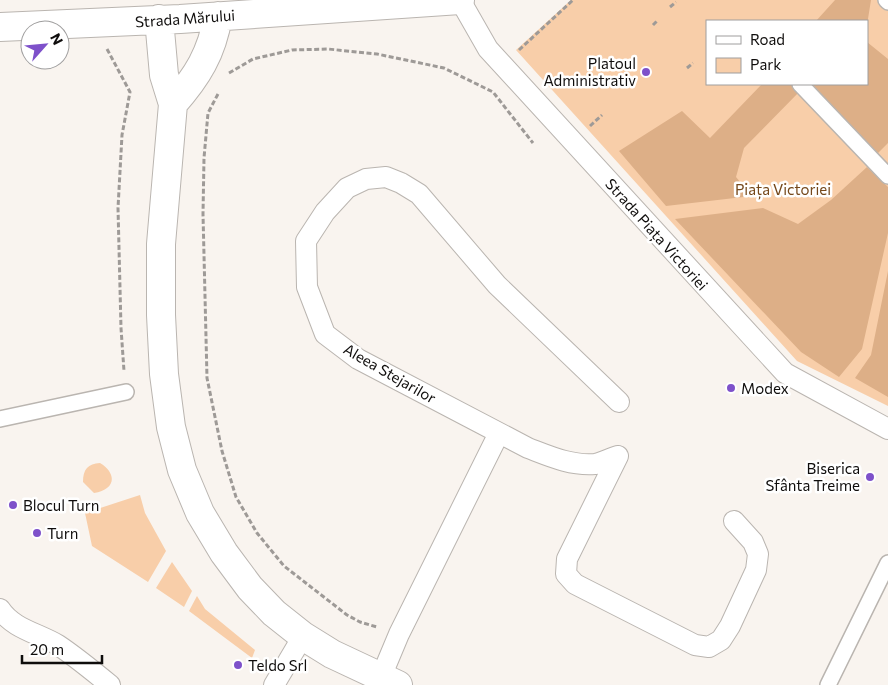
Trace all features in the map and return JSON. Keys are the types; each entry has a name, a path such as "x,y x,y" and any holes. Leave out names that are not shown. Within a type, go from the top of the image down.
{"main road":[{"name":"Strada Mărului","path":"0,28 460,0"},
{"path":"172,104 186,88 209,52 215,35 218,16"},
{"path":"159,19 164,74 172,104 161,244 160,315 164,374 171,427 182,470 200,513 224,553 250,588 274,614 303,636 332,654 390,681"}],"street":[{"name":"Strada Piața Victoriei","path":"460,0 488,50 784,373 888,429"},
{"path":"801,85 888,176"},
{"name":"Aleea Stejarilor","path":"619,402 497,285 419,194 401,183 386,178 366,179 348,188 325,212 306,241 307,288 325,334 358,359 528,448 555,458 578,463 596,464 618,456 567,559 566,574 575,584 695,645 709,648 721,640 730,626 756,570 758,554 752,542 734,520"},
{"path":"0,419 126,392"},
{"path":"390,681 399,634 499,433"},
{"path":"828,685 888,564"},
{"path":"0,609 14,625 56,645 110,685"},
{"path":"274,685 303,636"}],"path":[{"path":"518,50 574,0"},
{"path":"670,7 676,2"},
{"path":"653,25 658,20"},
{"path":"106,47 130,92 122,135 118,208 121,328 126,392"},
{"path":"224,81 228,73 254,59 292,50 328,49 377,54 444,68 493,92 533,143"},
{"path":"687,68 693,63"},
{"path":"220,89 208,113 204,158 202,214 207,378 222,451 236,497 257,532 284,566 346,615 360,622 399,634"},
{"path":"587,128 602,115"}],"green space":[{"name":"Piața Victoriei","path":"571,0 888,0 888,406 797,361 516,50"},
{"path":"100,463 110,472 112,481 106,489 94,493 83,482 84,474 89,466"},
{"path":"140,495 145,513 166,551 148,582 92,546 85,513"},
{"path":"172,562 192,591 184,607 156,588"},
{"path":"197,596 205,609 255,650 252,658 189,611"}],"shaded area":[{"path":"835,0 871,0 868,20 817,20"},
{"path":"868,43 888,59 888,143 876,155 809,85 868,85"},
{"path":"761,85 799,85 802,89 744,148 736,177 752,196 666,206 619,151 682,111 710,138"},
{"path":"867,167 888,187 888,233 862,349 839,377 801,352 675,219 763,208 798,224 831,200"},
{"path":"888,271 888,397 855,378 871,355"}],"place":[{"name":"Platoul Administrativ","path":"646,72"},
{"name":"Modex","path":"731,388"},
{"name":"Biserica Sfânta Treime","path":"870,477"},
{"name":"Blocul Turn","path":"13,505"},
{"name":"Turn","path":"37,533"},
{"name":"Teldo Srl","path":"238,665"}]}
